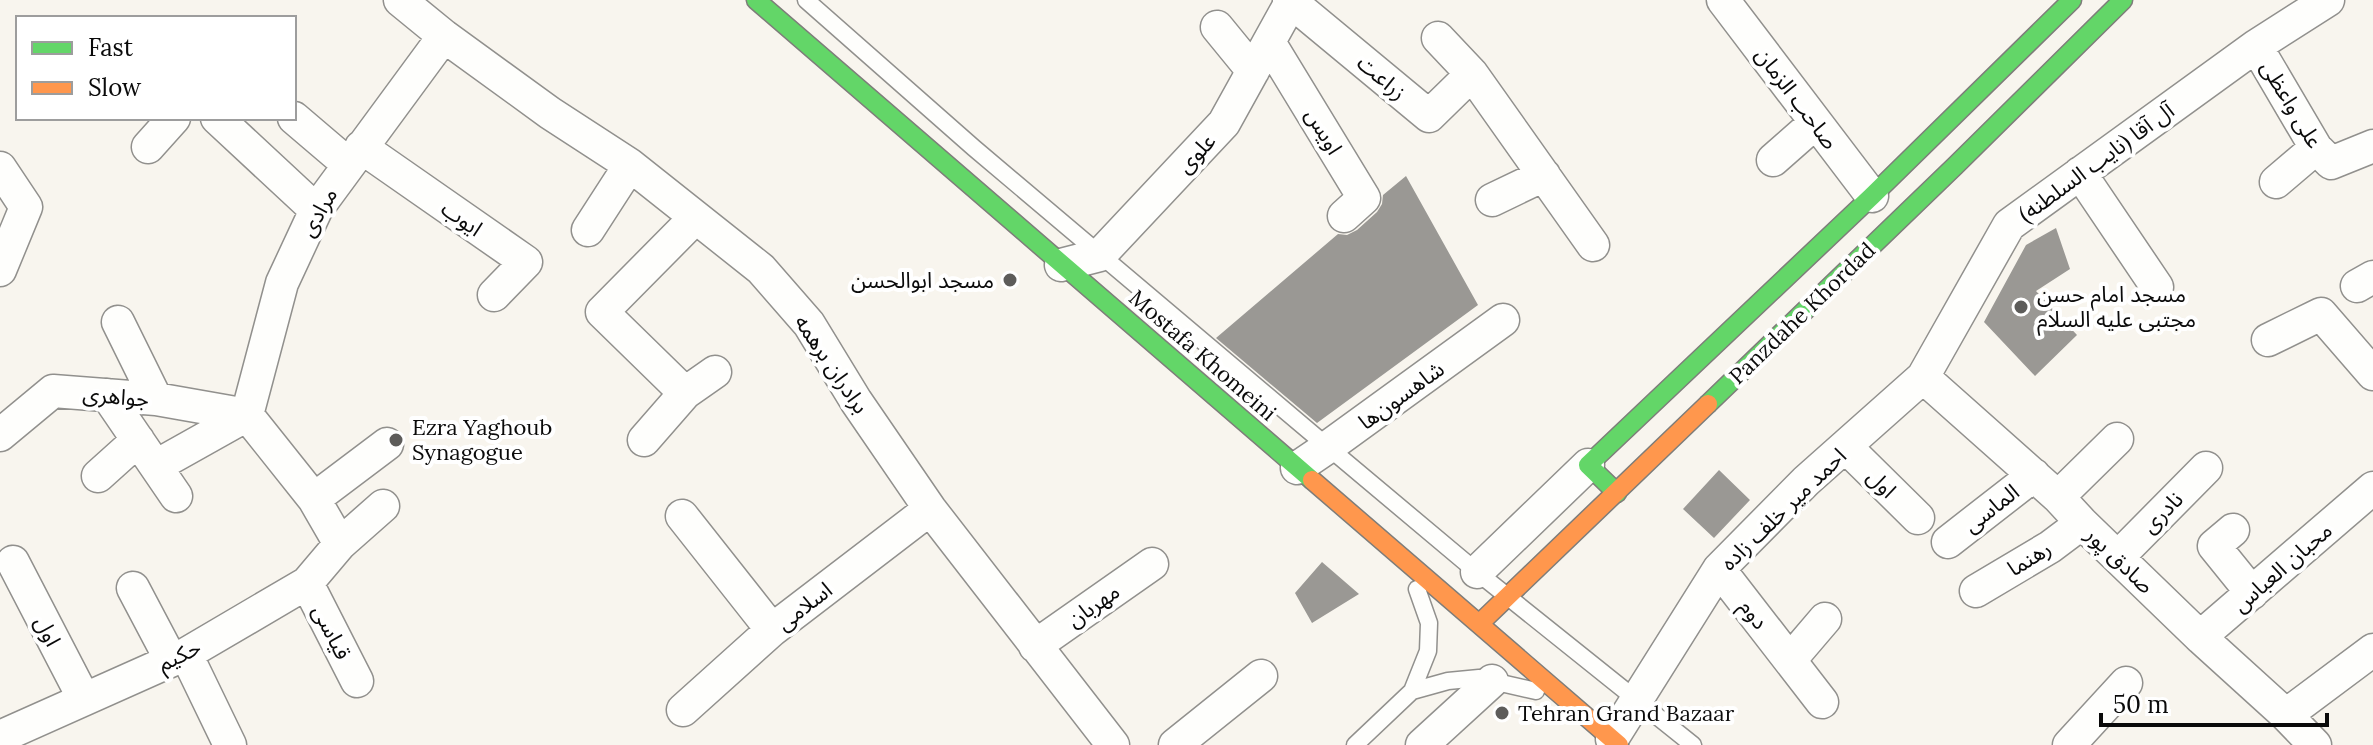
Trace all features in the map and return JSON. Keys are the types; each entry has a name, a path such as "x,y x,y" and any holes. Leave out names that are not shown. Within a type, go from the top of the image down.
{"main road":[{"name":"Mostafa Khomeini","path":"756,0 1616,742"},
{"name":"Panzdahe Khordad","path":"1588,465 1872,196 2072,0"},
{"path":"2101,0 2111,3 2122,0"},
{"name":"Panzdahe Khordad","path":"1479,624 2122,0"},
{"path":"1588,465 1617,493"}],"street":[{"name":"برادران برهمه","path":"400,0 550,113 630,165 761,269 809,324 856,401 930,509 1113,745"},
{"name":"صاحب الزمان","path":"1723,0 1872,196"},
{"name":"آل آقا (نایب السلطنه)","path":"1923,377 2009,225 2256,46 2328,0"},
{"name":"علوی","path":"1100,255 1224,123 1290,1"},
{"name":"زراعت","path":"1290,1 1429,116 1472,74"},
{"path":"1217,27 1253,71"},
{"name":"مرادی","path":"247,415 282,283 316,210 444,36"},
{"path":"1438,38 1472,74 1593,245"},
{"name":"اویس","path":"1269,42 1364,198 1344,216"},
{"name":"علی واعظی","path":"2256,46 2316,148 2331,163 2373,146"},
{"path":"296,119 355,156"},
{"path":"148,147 172,120"},
{"path":"219,120 316,210"},
{"path":"1773,160 1815,123"},
{"path":"2276,182 2316,148"},
{"name":"ایوب","path":"355,156 526,262 494,295"},
{"path":"588,230 630,165"},
{"path":"0,168 26,207 0,270"},
{"path":"2080,173 2157,287"},
{"path":"1492,200 1544,175"},
{"path":"685,393 602,312 695,218"},
{"path":"1061,265 1100,255"},
{"path":"2268,340 2321,314 2373,374"},
{"name":"شاهسون‌ها","path":"1297,468 1503,320"},
{"path":"118,322 156,399"},
{"path":"644,440 685,393 715,372"},
{"name":"احمد میر خلف زاده","path":"1616,742 1637,699 1719,569 1806,481 1923,377"},
{"name":"صادق پور","path":"1923,377 2058,497 2315,745"},
{"name":"جواهری","path":"3,426 53,391 156,399 247,415"},
{"path":"107,395 176,496"},
{"path":"156,466 247,415 314,499 340,544"},
{"path":"2058,497 2117,439"},
{"path":"98,476 138,440"},
{"path":"314,499 387,444"},
{"name":"اول","path":"1846,447 1918,518"},
{"path":"1477,572 1588,465"},
{"name":"نادری","path":"2118,557 2206,468"},
{"name":"الماسی","path":"1948,542 2034,475"},
{"name":"محبان العباس","path":"2200,637 2370,497"},
{"name":"حکیم","path":"0,737 178,657 307,583 340,544 383,506"},
{"name":"اسلامی","path":"683,710 772,630 930,509"},
{"path":"682,516 772,630"},
{"name":"رهنما","path":"1976,591 2050,547 2082,523"},
{"path":"2233,530 2214,546 2252,593"},
{"name":"اول","path":"13,562 84,699"},
{"name":"مهربان","path":"1035,646 1152,564"},
{"name":"دوم","path":"1719,569 1822,702"},
{"name":"قیاسی","path":"307,583 357,681"},
{"path":"133,588 230,745"},
{"path":"1790,660 1825,619"},
{"path":"2286,715 2373,650"},
{"path":"1175,745 1261,676"},
{"path":"1422,745 1492,681"},
{"path":"2069,745 2126,683"}],"lane":[{"path":"806,0 1100,255 1328,447 1477,572 1693,745"},
{"path":"1355,745 1412,691 1428,651 1429,623 1405,560"},
{"path":"1412,691 1448,681 1479,678 1520,686 1568,701"}],"building":[{"path":"1406,176 1478,305 1317,423 1216,338 1338,234 1347,235 1357,230 1377,212 1383,195"},
{"name":"مسجد امام حسن مجتبی علیه السلام","path":"2056,228 2070,269 2036,291 2077,335 2035,376 1984,322 2026,245"},
{"path":"1719,470 1750,500 1714,538 1683,509"},
{"path":"1322,562 1359,594 1312,623 1295,593"}],"traffic: fast":[{"path":"756,0 1312,480"},
{"path":"1617,493 1588,465 1872,196 2072,0"},
{"path":"1708,404 2123,0"}],"traffic: slow":[{"path":"1479,624 1708,404"},
{"path":"1312,480 1619,745"}],"place":[{"name":"مسجد ابوالحسن","path":"1010,280"},
{"name":"مسجد امام حسن مجتبی علیه السلام","path":"2021,307"},
{"name":"Ezra Yaghoub Synagogue","path":"396,440"},
{"name":"Tehran Grand Bazaar","path":"1502,713"}]}
